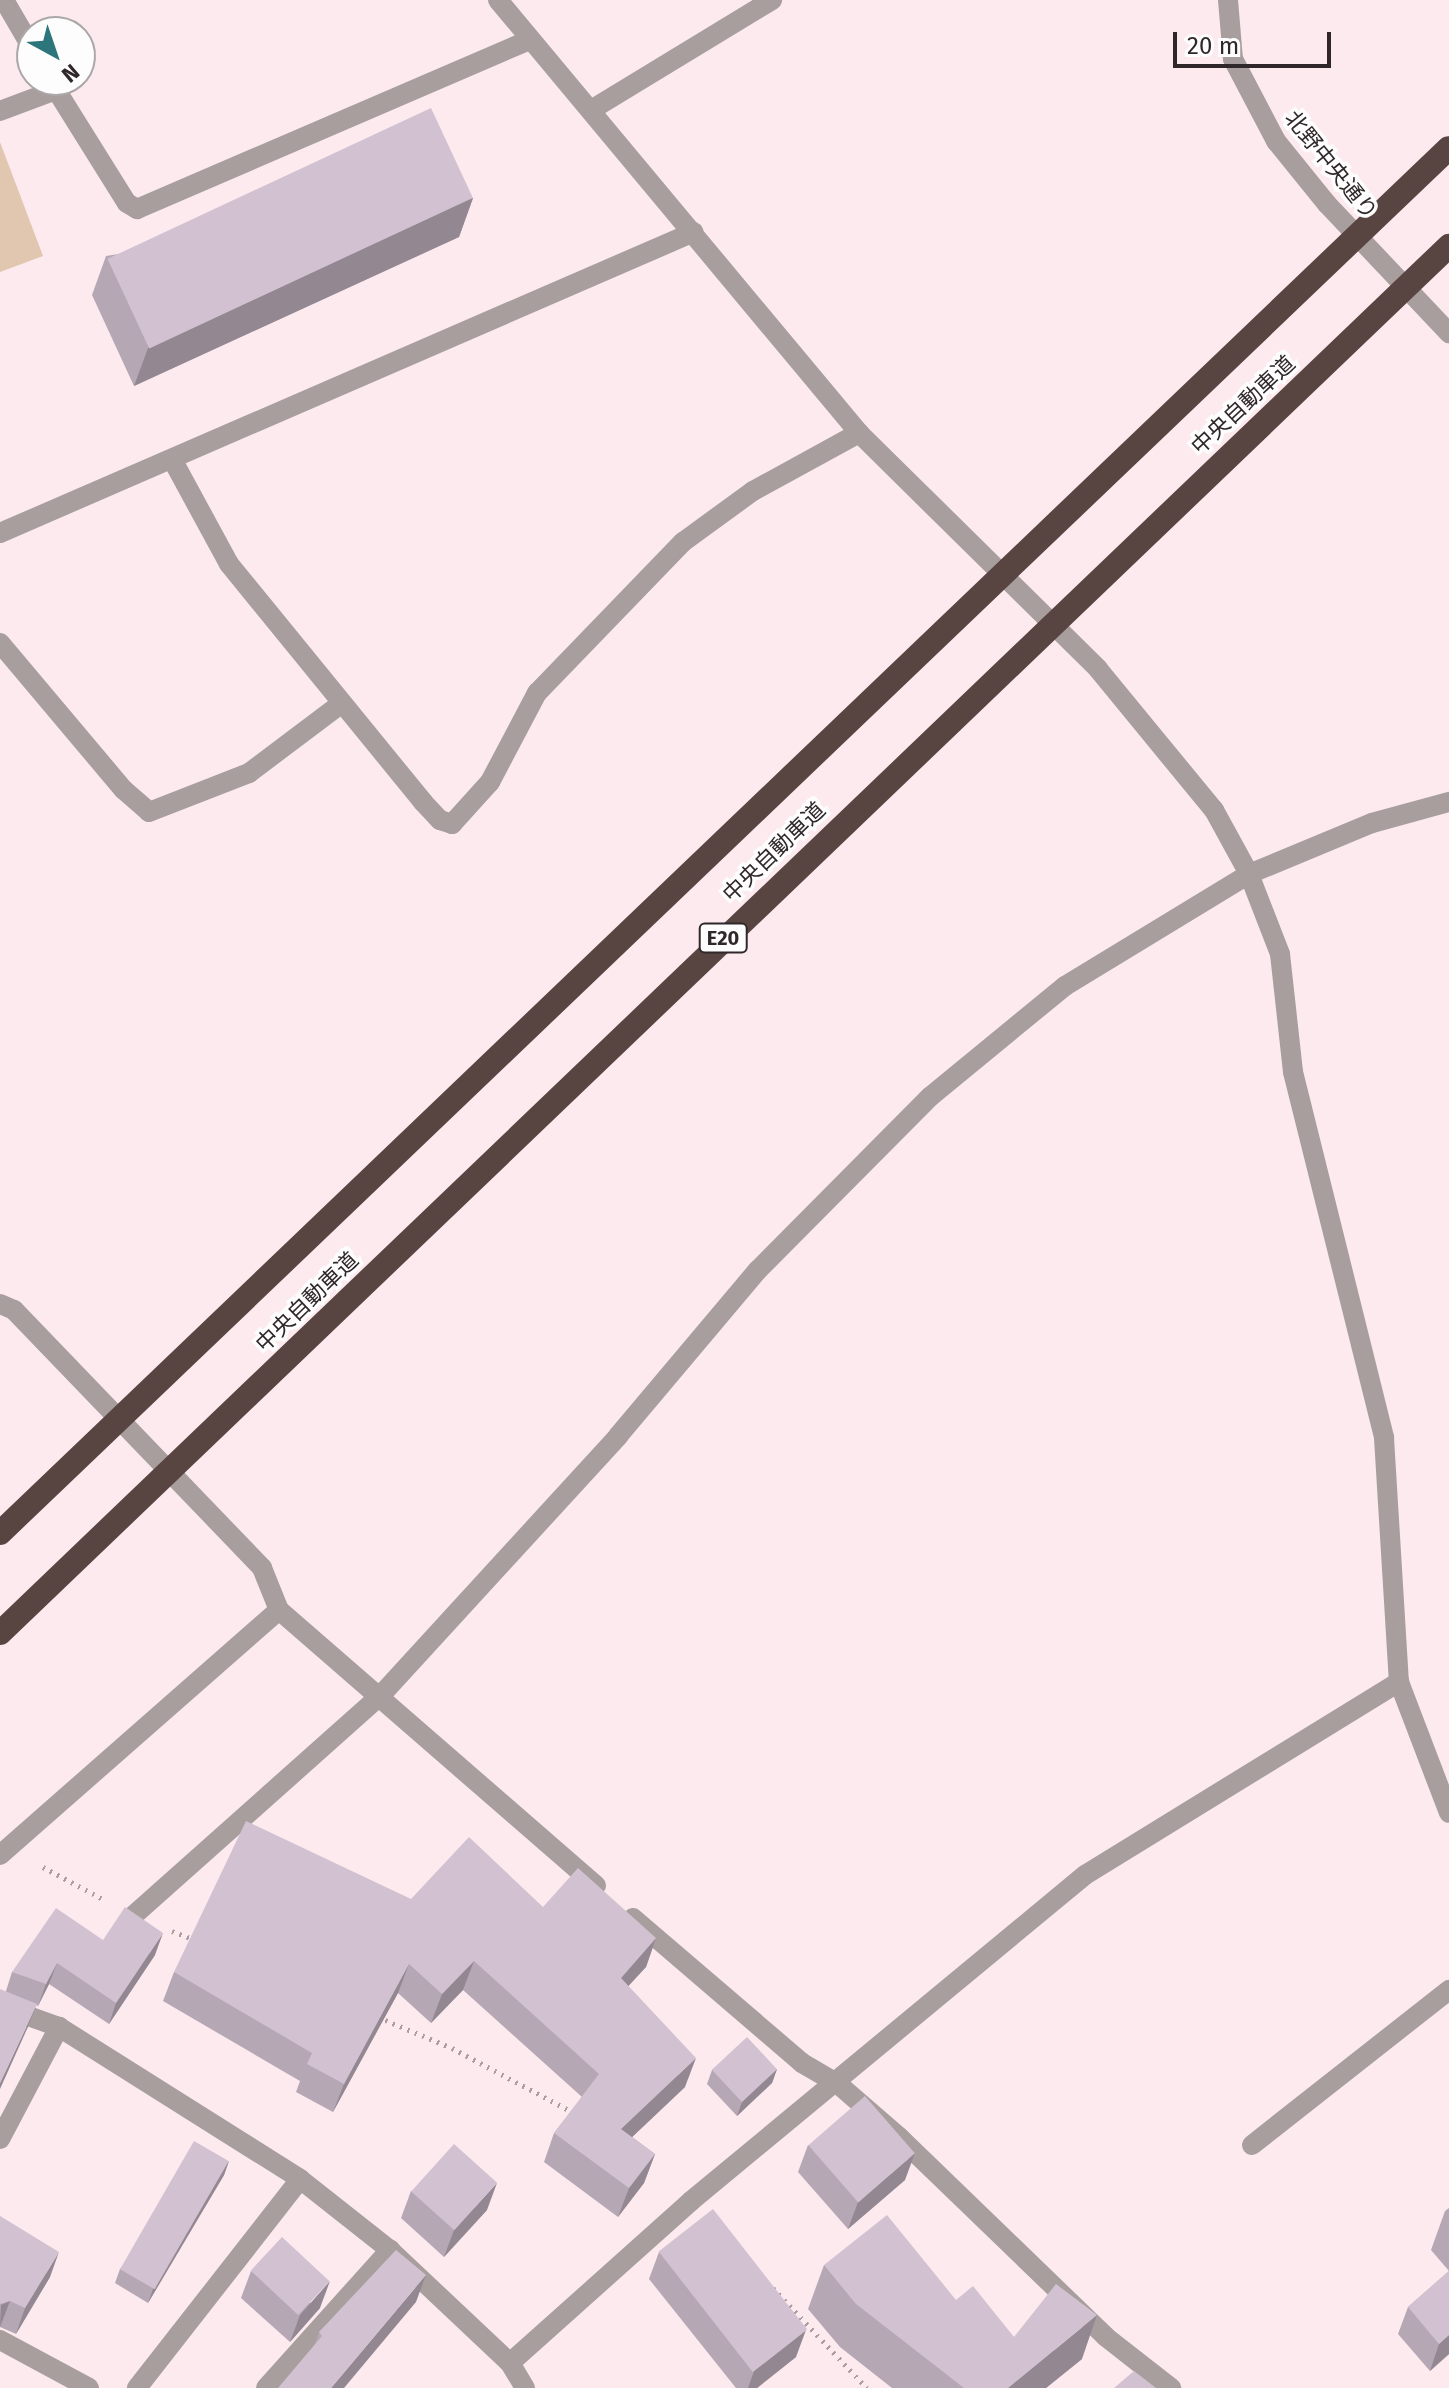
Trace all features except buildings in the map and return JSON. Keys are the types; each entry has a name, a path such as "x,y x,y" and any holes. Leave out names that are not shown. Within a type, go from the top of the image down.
{"highway":[{"name":"中央自動車道","path":"0,1533 1449,148"},
{"name":"中央自動車道","path":"0,1633 1449,246"}],"street":[{"path":"4,0 16,21"},
{"path":"498,0 859,433 1098,669 1214,810 1249,874 1280,954 1293,1072 1384,1438 1399,1682 1449,1813"},
{"path":"591,110 772,0"},
{"name":"北野中央通り","path":"1228,0 1233,59 1276,141 1327,204 1449,333"},
{"path":"60,96 127,203 137,209 530,40"},
{"path":"0,111 31,96"},
{"path":"0,533 694,232"},
{"path":"172,459 229,564 431,811 452,824 490,782 537,693 683,542 753,491 859,433"},
{"path":"0,643 124,790 149,812 249,773 342,703"},
{"path":"134,1915 382,1694 618,1436 758,1270 931,1096 1065,986 1249,874 1372,823 1449,802"},
{"path":"0,1304 14,1310 262,1568 279,1610 382,1694 790,2053 838,2084 1106,2337 1171,2388"},
{"path":"0,1855 279,1610"},
{"path":"510,2363 691,2201 838,2084 1085,1875 1399,1682"},
{"path":"1252,2145 1449,1990"},
{"path":"0,2006 59,2027 300,2179 390,2250 510,2363 525,2388"},
{"path":"0,2139 59,2027"},
{"path":"137,2388 300,2179"},
{"path":"266,2388 390,2250"},
{"path":"0,2340 89,2388"}],"path":[{"path":"38,1865 134,1915 204,1944"},
{"path":"364,2011 452,2048 579,2117"},
{"path":"764,2278 867,2388"}],"shaded area":[{"path":"0,142 43,256 0,272"}]}
